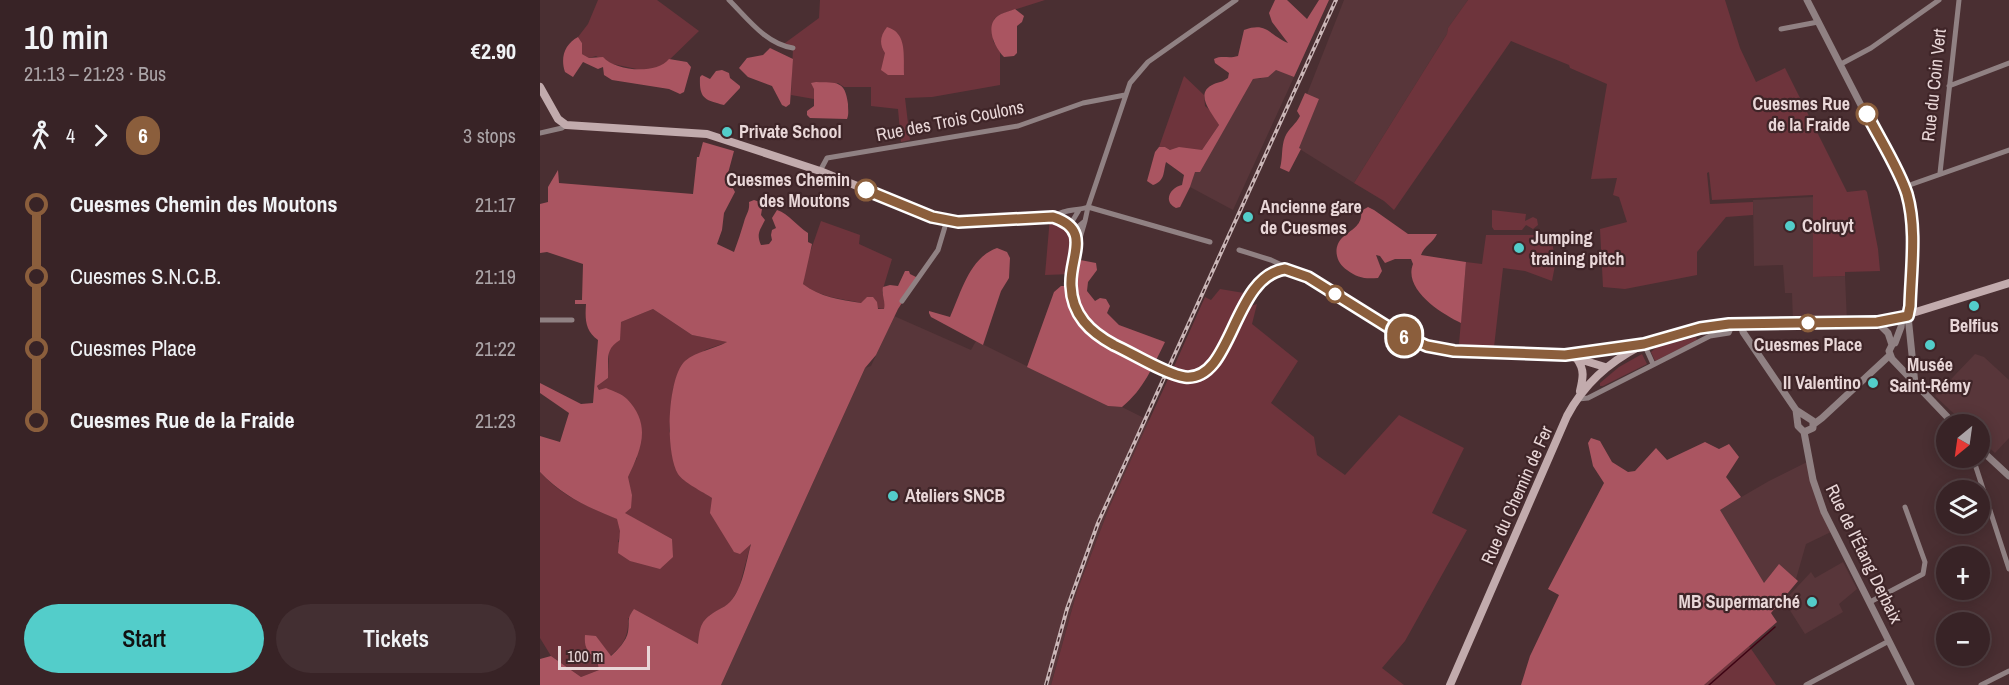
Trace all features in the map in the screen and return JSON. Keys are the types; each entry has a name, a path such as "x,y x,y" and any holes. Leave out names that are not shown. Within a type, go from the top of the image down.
{"main road":[{"path":"540,87 558,119 566,124 707,134 820,171 918,212 947,220 971,222 1053,217 1064,220 1072,227 1077,247 1071,286 1072,296 1086,326 1101,338 1171,372 1189,377 1201,374 1209,368 1224,346 1240,310 1260,283 1280,270 1292,270 1308,277 1396,332 1427,346 1454,351 1565,355 1644,344 1700,328 1737,324 1877,322 1905,317 2009,283"},
{"name":"Rue du Chemin de Fer","path":"1450,685 1567,416 1578,397 1605,367 1644,344"},
{"path":"1594,352 1601,357 1605,367"},
{"path":"1565,355 1605,367"},
{"path":"1577,359 1584,373 1578,397"}],"street":[{"path":"729,0 770,40 781,46 793,48"},
{"path":"1077,247 1088,207 1130,83 1148,62 1236,0"},
{"path":"1578,397 1588,398 1710,336 1729,333 1737,324 1801,418 1798,428 1804,432 1811,430 1814,424 1892,358 1894,344 1910,306 1912,227 1904,187 1807,0"},
{"path":"1841,64 1871,48 1938,0"},
{"name":"Rue du Coin Vert","path":"1940,173 1959,0"},
{"path":"1781,29 1818,22"},
{"path":"1949,86 2009,63"},
{"name":"Rue des Trois Coulons","path":"820,171 827,158 1018,126 1083,103 1125,95"},
{"path":"540,133 562,128 566,124"},
{"path":"1904,187 2009,150"},
{"path":"1053,217 1058,212 1088,207 1210,242"},
{"path":"1072,227 1079,210"},
{"path":"902,301 938,250 947,220"},
{"path":"1072,227 1085,221"},
{"path":"1239,250 1271,260 1292,270"},
{"path":"1905,317 1915,384"},
{"path":"540,320 572,320"},
{"path":"1877,322 1888,333 1894,344"},
{"path":"1749,339 1752,323"},
{"path":"1894,344 1903,342 1910,344"},
{"path":"1644,344 1653,364"},
{"path":"1892,358 1903,362 1912,355"},
{"path":"1892,358 1944,414"},
{"path":"1801,418 1809,417 1814,424"},
{"name":"Rue de l'Étang Derbaix","path":"1804,432 1813,480 1821,504 1911,685"},
{"path":"1990,458 2009,476"},
{"path":"1976,468 2009,569"},
{"path":"1870,602 1923,574 1925,570 1925,562 1905,507"},
{"path":"1806,685 1889,641"},
{"path":"1981,685 2009,671"}],"shaded area":[{"path":"598,0 657,0 699,31 664,65 646,71 608,63 596,56 589,58 582,54 582,43 578,37 588,24"},
{"path":"820,0 1045,0 1001,14 994,19 993,41 1000,52 1000,85 932,97 905,98 910,140 901,142 898,109 871,106 871,87 844,87 838,83 814,89 814,99 791,95 793,48 781,46 819,18"},
{"path":"1275,0 1287,0 1307,19 1319,0 1329,0 1294,77 1276,70 1268,77 1253,79 1200,172 1195,172 1180,207 1176,208 1169,202 1169,198 1174,188 1182,185 1184,175 1166,162 1160,181 1153,185 1147,181 1155,152 1159,147 1170,150 1179,147 1202,150 1219,125 1206,103 1205,93 1214,84 1228,78 1229,73 1215,63 1214,59 1238,56 1244,30 1263,28 1288,43 1272,22 1269,13"},
{"path":"1344,0 1468,0 1448,28 1447,34 1354,183 1298,148 1319,99 1307,94"},
{"path":"1468,0 1725,0 1740,48 1756,82 1785,68 1847,192 1865,190 1867,192 1880,271 1845,272 1845,276 1813,277 1813,195 1712,200 1709,172 1707,173 1710,204 1753,202 1753,215 1726,217 1697,252 1697,275 1625,289 1603,287 1600,229 1627,222 1619,197 1613,195 1617,178 1591,179 1607,84 1570,68 1569,65 1511,41 1394,210 1384,201 1354,183 1447,34 1448,28"},
{"path":"1015,9 1024,16 1022,22 1017,26 1017,53 1014,56 1004,57 994,41 992,23 1001,14"},
{"path":"887,27 894,30 901,40 904,53 904,75 888,75 881,70 885,53 881,40"},
{"path":"578,37 582,43 582,54 589,58 603,57 609,62 626,68 646,69 663,64 669,59 687,62 691,67 684,92 680,94 669,89 612,80 604,75 603,67 598,69 583,62 573,77 565,72 563,56 570,43"},
{"path":"770,48 793,59 790,104 786,107 782,105 772,86 748,77 739,68 747,58 763,55"},
{"path":"1275,69 1294,77 1233,210 1190,187 1195,171 1199,172 1253,79 1260,79"},
{"path":"722,70 729,73 730,78 740,86 724,105 704,97 700,84 702,75 710,79 716,71"},
{"path":"1184,76 1204,95 1205,106 1213,113 1219,125 1202,150 1170,150 1159,147"},
{"path":"811,83 835,83 842,87 847,96 847,119 810,118 807,115 807,111 814,106 814,89"},
{"path":"1305,93 1319,99 1299,148 1301,149 1289,172 1280,168 1283,145 1285,137 1300,116 1297,111"},
{"path":"703,142 734,151 727,177 735,192 724,213 717,244 734,252 749,202 754,200 763,203 761,215 765,220 759,235 761,245 769,244 772,240 772,230 776,228 772,218 777,210 808,233 808,242 812,244 803,284 816,292 861,303 867,297 873,297 878,309 884,309 883,287 898,286 905,271 909,271 918,278 898,309 876,355 865,368 721,685 540,685 540,659 551,656 581,677 599,670 597,660 587,649 585,635 596,636 611,656 626,638 629,618 634,609 698,644 702,624 730,602 744,574 751,544 740,554 734,552 710,513 712,498 689,484 678,474 671,450 671,399 679,370 685,361 700,352 727,342 692,335 653,309 621,322 620,340 608,356 608,378 597,386 599,390 606,388 625,397 640,418 642,438 628,477 632,495 631,508 625,513 672,539 673,557 660,569 630,561 618,553 620,531 617,519 576,500 540,472 540,436 560,442 569,413 540,393 540,383 581,404 593,403 598,340 590,333 587,324 586,304 575,304 575,300 582,300 583,264 547,252 540,253 540,204 548,202 548,187 558,170 559,183 693,194 697,157 699,157"},
{"path":"1813,197 1813,277 1845,276 1847,322 1793,323 1792,293 1785,293 1783,265 1754,266 1753,200"},
{"path":"1368,207 1408,234 1437,234 1421,255 1466,262 1461,323 1444,314 1419,292 1411,274 1413,264 1411,259 1395,259 1385,263 1380,256 1376,255 1382,271 1378,278 1358,276 1343,267 1338,259 1337,245 1356,226 1360,220 1361,211"},
{"name":"Jumping training pitch","path":"1492,210 1526,214 1525,221 1533,217 1537,219 1538,225 1533,229 1526,225 1522,230 1494,230"},
{"path":"1050,217 1074,230 1072,274 1045,275"},
{"path":"821,221 860,235 859,244 892,259 882,292 885,309 824,295 803,284 806,264"},
{"path":"1486,235 1550,235 1556,260 1552,281 1525,271 1503,268 1494,347 1459,344 1466,262 1482,264"},
{"path":"997,248 1007,252 1010,258 1009,278 1001,291 983,345 931,317 929,311 950,317 962,287 973,268 987,253"},
{"path":"1075,259 1096,263 1097,270 1088,282 1087,291 1095,301 1100,298 1106,299 1110,306 1107,313 1119,325 1165,342 1142,385 1122,407 1108,406 1027,367 1054,292 1061,286 1071,286"},
{"path":"1220,289 1244,293 1241,309 1257,304 1252,324 1298,361 1271,403 1314,437 1317,455 1345,475 1399,415 1464,448 1432,513 1467,530 1405,641 1382,668 1404,685 1051,685 1077,591 1109,508 1169,377 1196,380 1209,369 1191,373 1172,371 1205,297 1211,300"},
{"path":"653,309 692,335 728,342 705,350 673,388 669,431 690,484 712,498 751,543 739,588 730,603 709,616 698,645 628,618 625,639 610,656 596,636 589,654 597,660 599,670 581,677 551,656 540,638 540,472 566,494 618,519 621,531 618,542 672,539 624,513 632,495 627,477 637,458 597,386 608,378 609,351 621,322"},
{"path":"894,316 971,350 976,341 1108,406 1122,407 1150,421 1109,508 1077,591 1051,685 721,685 865,368 871,366"},
{"path":"1696,337 1697,340 1655,361 1651,352 1657,347"},
{"path":"1642,354 1647,364 1600,386 1600,383 1619,367"},
{"path":"1975,354 1984,357 2009,380 2009,438 1995,453 1990,448 1990,414 1954,414 1935,396"},
{"path":"1591,438 1600,441 1612,462 1628,472 1635,471 1656,448 1667,460 1705,442 1719,449 1729,444 1739,457 1726,477 1741,497 1720,510 1764,583 1779,564 1798,581 1771,613 1777,622 1704,685 1521,685 1530,656 1559,595 1548,589 1604,483 1593,466 1588,443"},
{"path":"1809,461 1833,531 1806,544 1796,579 1779,565 1764,584 1719,510"},
{"path":"1843,562 1857,589 1839,604 1843,612 1805,634 1784,601 1811,572 1815,578"},
{"path":"1749,646 1776,685 1704,685"}],"waterway":[{"path":"1709,685 1775,627"}],"railway":[{"path":"1046,685 1067,609 1098,523 1336,0"}],"bus line":[{"name":"6","path":"866,190 932,217 958,222 1053,217 1064,220 1074,230 1077,247 1071,278 1072,296 1086,326 1101,338 1183,377 1201,374 1209,368 1224,346 1240,310 1250,296 1268,276 1285,269 1308,277 1396,332 1427,346 1454,351 1565,355 1644,344 1700,328 1729,324 1877,322 1908,316 1912,227 1909,205 1904,187 1867,114"}],"place":[{"name":"Cuesmes Rue de la Fraide","path":"1867,114"},
{"name":"Private School","path":"727,132"},
{"name":"Cuesmes Chemin des Moutons","path":"866,190"},
{"name":"Ancienne gare de Cuesmes","path":"1248,217"},
{"name":"Colruyt","path":"1790,226"},
{"name":"Jumping training pitch","path":"1519,248"},
{"name":"Belfius","path":"1974,306"},
{"name":"Cuesmes Place","path":"1808,323"},
{"name":"Musée Saint-Rémy","path":"1930,345"},
{"name":"Il Valentino","path":"1873,383"},
{"name":"Ateliers SNCB","path":"893,496"},
{"name":"MB Supermarché","path":"1812,602"}]}
